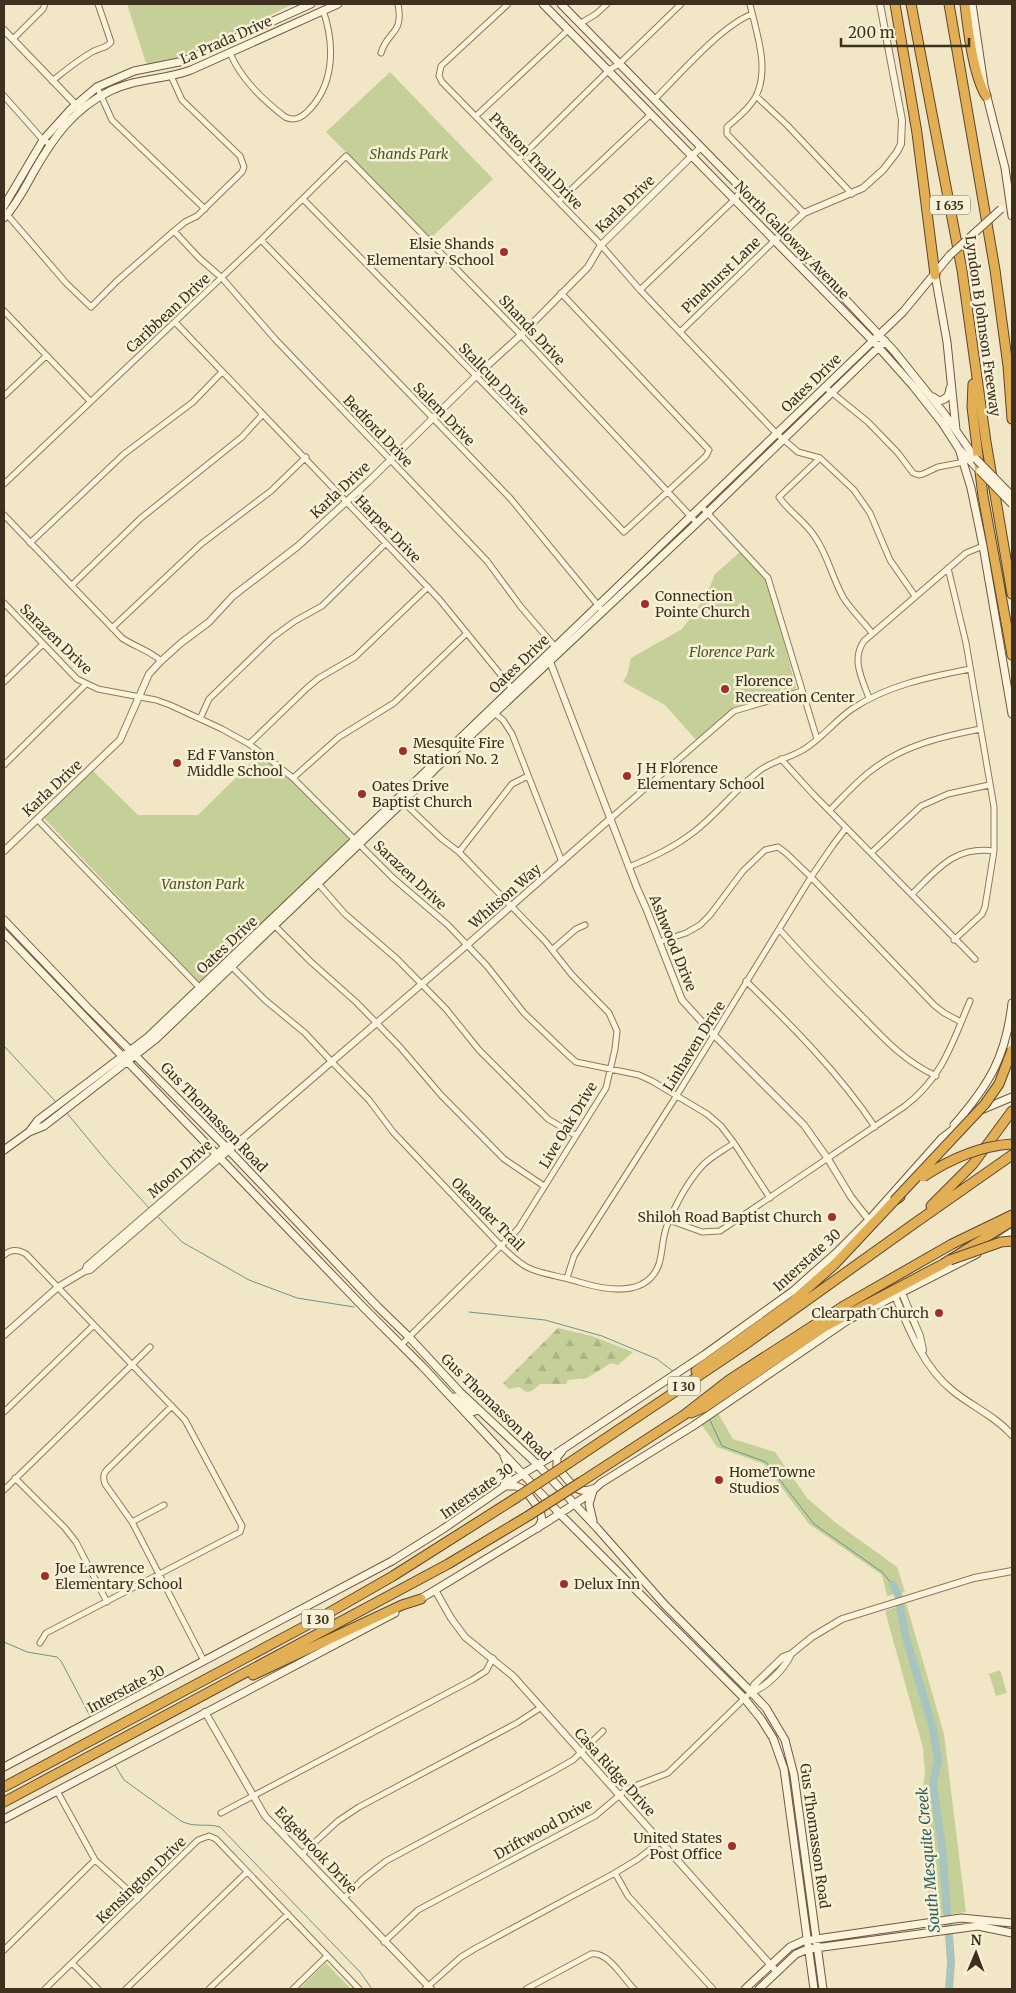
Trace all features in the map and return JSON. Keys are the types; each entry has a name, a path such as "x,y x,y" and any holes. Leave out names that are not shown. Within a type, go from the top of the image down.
{"highway":[{"path":"895,4 917,133 935,275"},
{"name":"Lyndon B Johnson Freeway","path":"911,4 962,270 986,442 1012,594"},
{"name":"Lyndon B Johnson Freeway","path":"949,4 995,270 1008,366 1012,419"},
{"path":"964,4 982,89 986,96"},
{"path":"973,354 972,407 983,496 1012,655"},
{"path":"1008,366 1012,384"},
{"path":"640,1416 689,1376 791,1303 834,1264 986,1104 999,1084 1012,1050"},
{"path":"908,1228 955,1184 973,1164 1012,1111"},
{"path":"894,1201 923,1177 966,1153 1012,1144"},
{"name":"I 30","path":"4,1787 311,1623 393,1576 640,1416 798,1308 1012,1155"},
{"name":"I 30","path":"4,1802 448,1564 528,1516 684,1415 729,1380 842,1306 944,1248 1012,1215"},
{"path":"684,1415 706,1408 805,1339 847,1314 895,1294 1012,1221"},
{"path":"950,1260 1012,1240"},
{"path":"200,1697 314,1647 402,1605 421,1599"}],"main road":[{"name":"La Prada Drive","path":"5,214 46,142 76,104 97,87 134,71 171,65 190,59 311,4"},
{"name":"La Prada Drive","path":"46,142 65,124 101,96 134,82 171,76 196,68 338,4"},
{"name":"North Galloway Avenue","path":"543,4 816,283 876,338 885,341 943,412 977,465 989,472 1012,496"},
{"name":"North Galloway Avenue","path":"561,4 742,189 823,277 876,338 879,348 931,408 958,449 977,465 1012,504"},
{"path":"972,4 986,96 1010,183 1012,216"},
{"path":"190,59 196,68"},
{"name":"La Prada Drive","path":"4,206 22,184"},
{"name":"Oates Drive","path":"29,1132 38,1120 51,1110 75,1097 125,1059 137,1055 202,990 600,608 776,433 903,312 950,255 1011,200"},
{"path":"935,275 942,308 958,449 967,473 983,546 1012,714"},
{"path":"816,283 823,277"},
{"name":"Oates Drive","path":"600,608 697,523 885,341"},
{"path":"928,393 939,401 945,400 948,396 951,378"},
{"path":"967,473 969,469 977,465"},
{"name":"Gus Thomasson Road","path":"4,920 227,1148 378,1307 409,1336 460,1392 538,1465 665,1605 751,1692 773,1718 785,1740 794,1775 824,1989"},
{"name":"Gus Thomasson Road","path":"4,933 401,1345 560,1514 744,1698 761,1719 775,1744 784,1769 814,1989"},
{"path":"45,976 52,971"},
{"name":"Oates Drive","path":"125,1059 131,1050 202,990"},
{"path":"942,1138 980,1094 990,1079 1004,1045 1012,1003"},
{"name":"Oates Drive","path":"4,1150 29,1132 44,1126 56,1117 75,1097"},
{"name":"Interstate 30","path":"4,1768 392,1561 430,1538 704,1354 793,1291 869,1220 942,1138 975,1114 1012,1097"},
{"path":"4,1820 421,1599 560,1514 619,1471 693,1426 830,1331 895,1294 986,1249 1012,1232"},
{"path":"327,1270 336,1261"},
{"path":"450,1397 456,1397 472,1412 479,1410"},
{"path":"563,1449 557,1458 557,1467 580,1492 594,1489"},
{"path":"503,1453 508,1465 509,1476 503,1488"},
{"path":"503,1488 516,1486 525,1490 540,1510 542,1520 537,1528"},
{"path":"594,1489 590,1498 589,1509 597,1528"},
{"path":"775,1744 785,1740"},
{"path":"788,1796 797,1795"},
{"path":"745,1989 793,1945 807,1940 961,1918 1012,1923"},
{"path":"759,1989 796,1954 808,1949 978,1926 1012,1933"},
{"path":"884,1939 886,1930"}],"street":[{"path":"13,40 43,9 45,4"},
{"path":"52,81 81,59 96,50 109,46 111,37 98,4"},
{"path":"381,53 383,46 398,28 398,4"},
{"name":"Preston Trail Drive","path":"508,4 441,66 439,70 442,82 601,245 640,290 776,433 798,452 820,458 854,490 870,513 890,560 915,596"},
{"path":"518,160 609,70 619,64 681,4"},
{"path":"750,4 762,63 760,85 751,104 727,127 727,134 804,213"},
{"name":"Pinehurst Lane","path":"680,332 782,232 804,213 863,188 883,170 897,152 903,133 880,4"},
{"path":"581,23 604,5"},
{"path":"230,53 240,73 255,90 285,117 290,120 298,118 309,110 321,94 329,72 331,54 330,34 323,10"},
{"path":"655,99 739,19 752,14"},
{"path":"4,30 82,110"},
{"path":"476,116 568,30"},
{"path":"5,214 66,283 91,307 184,222 197,216 205,209 242,172 244,167 240,156 182,100 171,76"},
{"path":"97,87 112,120 205,209"},
{"path":"4,96 46,142"},
{"path":"756,96 787,125 852,194"},
{"path":"559,201 651,114"},
{"name":"Karla Drive","path":"4,851 120,740 149,674 161,661 182,642 209,622 232,596 298,546 521,335 588,267 601,245 701,147"},
{"name":"Caribbean Drive","path":"4,484 304,200 346,156"},
{"name":"Shands Drive","path":"346,156 521,335 697,523"},
{"path":"640,290 735,200 742,189"},
{"name":"Stallcup Drive","path":"304,200 476,376 624,532 668,491"},
{"name":"Bedford Drive","path":"174,231 222,278 245,306 389,460 487,561 521,607 557,649"},
{"name":"Salem Drive","path":"261,240 522,511 600,608"},
{"path":"561,293 709,450 706,456 668,491"},
{"path":"4,312 90,401"},
{"name":"Harper Drive","path":"175,322 306,457 428,587 514,690"},
{"path":"4,396 46,356"},
{"path":"30,543 124,454 193,402 222,372"},
{"path":"824,387 868,422 898,453 913,473 923,474 938,467 964,462"},
{"path":"72,586 141,518 242,437 263,414"},
{"path":"112,628 201,544 271,491 306,457"},
{"path":"820,458 779,497 788,509 814,534 828,560 844,598 872,634"},
{"path":"701,506 768,578 817,739"},
{"path":"4,515 112,628 131,644 150,652 161,661"},
{"path":"200,719 209,699 273,637 295,621 322,606 386,542"},
{"path":"869,698 857,658 858,649 872,634 966,553 983,546"},
{"path":"948,568 966,643 995,819 994,851 984,911 954,940"},
{"path":"249,744 319,678 355,657 428,587"},
{"name":"Sarazen Drive","path":"4,603 77,679 98,689 170,705 249,744 293,778 393,878 448,924 487,966 524,1012 568,1055 576,1062 639,1075 677,1095 706,1114 721,1126 734,1143 770,1198"},
{"path":"293,778 339,737 382,712 399,699 467,632"},
{"path":"4,682 43,644"},
{"name":"Ashwood Drive","path":"548,658 682,1000 713,1034 804,1125 828,1159 851,1197 869,1220"},
{"path":"629,868 676,846 696,830 758,772 781,759 807,748 851,710 869,698 909,682 970,669"},
{"path":"4,765 86,684"},
{"name":"Whitson Way","path":"237,1144 734,712 802,691"},
{"path":"492,711 503,720 512,734 562,862"},
{"path":"830,810 870,771 902,751 936,738 980,728"},
{"path":"781,759 954,940 975,959"},
{"path":"459,852 512,784 528,776"},
{"path":"871,854 921,806 948,794 989,785"},
{"name":"Live Oak Drive","path":"401,800 442,839 459,852 511,906 552,950 572,975 609,1013 617,1031 606,1088 518,1229 401,1345"},
{"path":"38,819 202,990"},
{"name":"Linhaven Drive","path":"567,1278 574,1256 677,1095 811,877 832,845 846,828"},
{"path":"659,942 686,933 705,920 743,871 769,848 781,848 934,1005 961,1022"},
{"path":"912,894 938,869 960,854 974,850 994,851"},
{"path":"316,882 345,914 397,959 446,1010 480,1050 548,1119 575,1135"},
{"path":"273,923 377,1023 441,1095 504,1159 544,1186"},
{"path":"552,950 576,929 585,925"},
{"path":"779,929 894,1049 911,1063 936,1076"},
{"name":"Oleander Trail","path":"229,964 264,1000 305,1033 368,1100 393,1132 501,1246 531,1269 619,1290 631,1289 642,1283 652,1275 659,1264 666,1227 691,1182 704,1165 734,1143"},
{"path":"746,981 782,1016 843,1084 875,1127"},
{"path":"669,1220 702,1232 720,1231 921,1094 936,1076 970,1001"},
{"name":"Moon Drive","path":"4,1335 58,1287 85,1271 86,1266 150,1215 227,1148 237,1144"},
{"path":"4,1256 14,1250 21,1251 186,1420 242,1529 240,1532 46,1634 40,1643"},
{"path":"895,1294 913,1338 933,1370 960,1397 997,1420 1012,1435"},
{"path":"4,1412 94,1325"},
{"path":"4,1490 150,1347"},
{"path":"172,1406 104,1473 103,1478 132,1522 204,1661"},
{"path":"15,1478 65,1528 76,1542 107,1602"},
{"path":"132,1522 164,1505"},
{"name":"Driftwood Drive","path":"384,1942 418,1910 595,1816 627,1789 636,1784 668,1773 751,1692 754,1684 783,1657 842,1619 978,1577 1012,1571"},
{"name":"Casa Ridge Drive","path":"435,1590 465,1638 493,1658 513,1676 777,1972"},
{"path":"221,1813 472,1680 486,1671 493,1658"},
{"path":"302,1854 338,1821 359,1807 517,1723 540,1708"},
{"name":"Edgebrook Drive","path":"205,1712 265,1816 428,1988"},
{"path":"344,1898 363,1879 386,1861 573,1760 603,1731"},
{"path":"57,1791 95,1860 138,1899"},
{"name":"Kensington Drive","path":"44,1989 203,1837 214,1838 359,1989"},
{"path":"428,1988 461,1958 476,1948 638,1860 660,1842"},
{"path":"4,1950 95,1860"},
{"path":"126,1989 247,1872"},
{"path":"615,1873 628,1896 713,1989"},
{"path":"210,1989 288,1914"},
{"path":"526,1989 596,1953 604,1957 634,1989"},
{"path":"293,1989 327,1956"},
{"path":"72,1963 98,1989"}],"green space":[{"path":"127,4 293,4 180,59 147,66"},
{"name":"Shands Park","path":"390,72 493,179 431,238 326,132"},
{"name":"Florence Park","path":"740,552 765,577 768,583 796,687 795,689 734,707 697,741 665,705 623,682 627,675 631,658 682,629 706,596 715,574"},
{"name":"Vanston Park","path":"260,754 298,786 347,836 348,840 201,982 197,980 44,818 93,771 138,815 198,815"},
{"path":"558,1328 592,1336 633,1352 618,1365 611,1363 587,1378 568,1380 566,1384 540,1384 532,1391 526,1392 519,1387 509,1389 503,1383"},
{"path":"716,1410 733,1439 775,1452 807,1498 836,1523 897,1567 905,1592 887,1596 882,1575 809,1524 764,1464 717,1447 699,1421"},
{"path":"906,1603 944,1734 966,1912 930,1917 920,1807 925,1773 923,1748 885,1611"},
{"path":"1000,1670 1007,1693 996,1696 989,1674"},
{"path":"326,1963 351,1989 299,1989"}],"waterway":[{"path":"4,1046 56,1102"},
{"path":"66,1112 109,1164 150,1209"},
{"path":"156,1215 182,1242 249,1280 297,1298 354,1307"},
{"path":"469,1312 545,1320 602,1336 657,1359 674,1372"},
{"path":"709,1418 722,1446 766,1462 814,1524 882,1572 893,1585"},
{"name":"South Mesquite Creek","path":"893,1585 898,1594 905,1634 933,1729 938,1760 933,1784 942,1846 951,1962 949,1989"},
{"path":"4,1642 27,1652 57,1657 61,1661 90,1716"},
{"path":"115,1765 124,1780 181,1821 220,1827 360,1972 372,1989"}],"place":[{"name":"Elsie Shands Elementary School","path":"504,252"},
{"name":"Connection Pointe Church","path":"645,604"},
{"name":"Florence Recreation Center","path":"725,689"},
{"name":"Mesquite Fire Station No. 2","path":"403,751"},
{"name":"Ed F Vanston Middle School","path":"177,763"},
{"name":"J H Florence Elementary School","path":"627,776"},
{"name":"Oates Drive Baptist Church","path":"362,794"},
{"name":"Shiloh Road Baptist Church","path":"832,1217"},
{"name":"Clearpath Church","path":"939,1313"},
{"name":"HomeTowne Studios","path":"719,1480"},
{"name":"Joe Lawrence Elementary School","path":"45,1576"},
{"name":"Delux Inn","path":"564,1584"},
{"name":"United States Post Office","path":"732,1846"}]}
